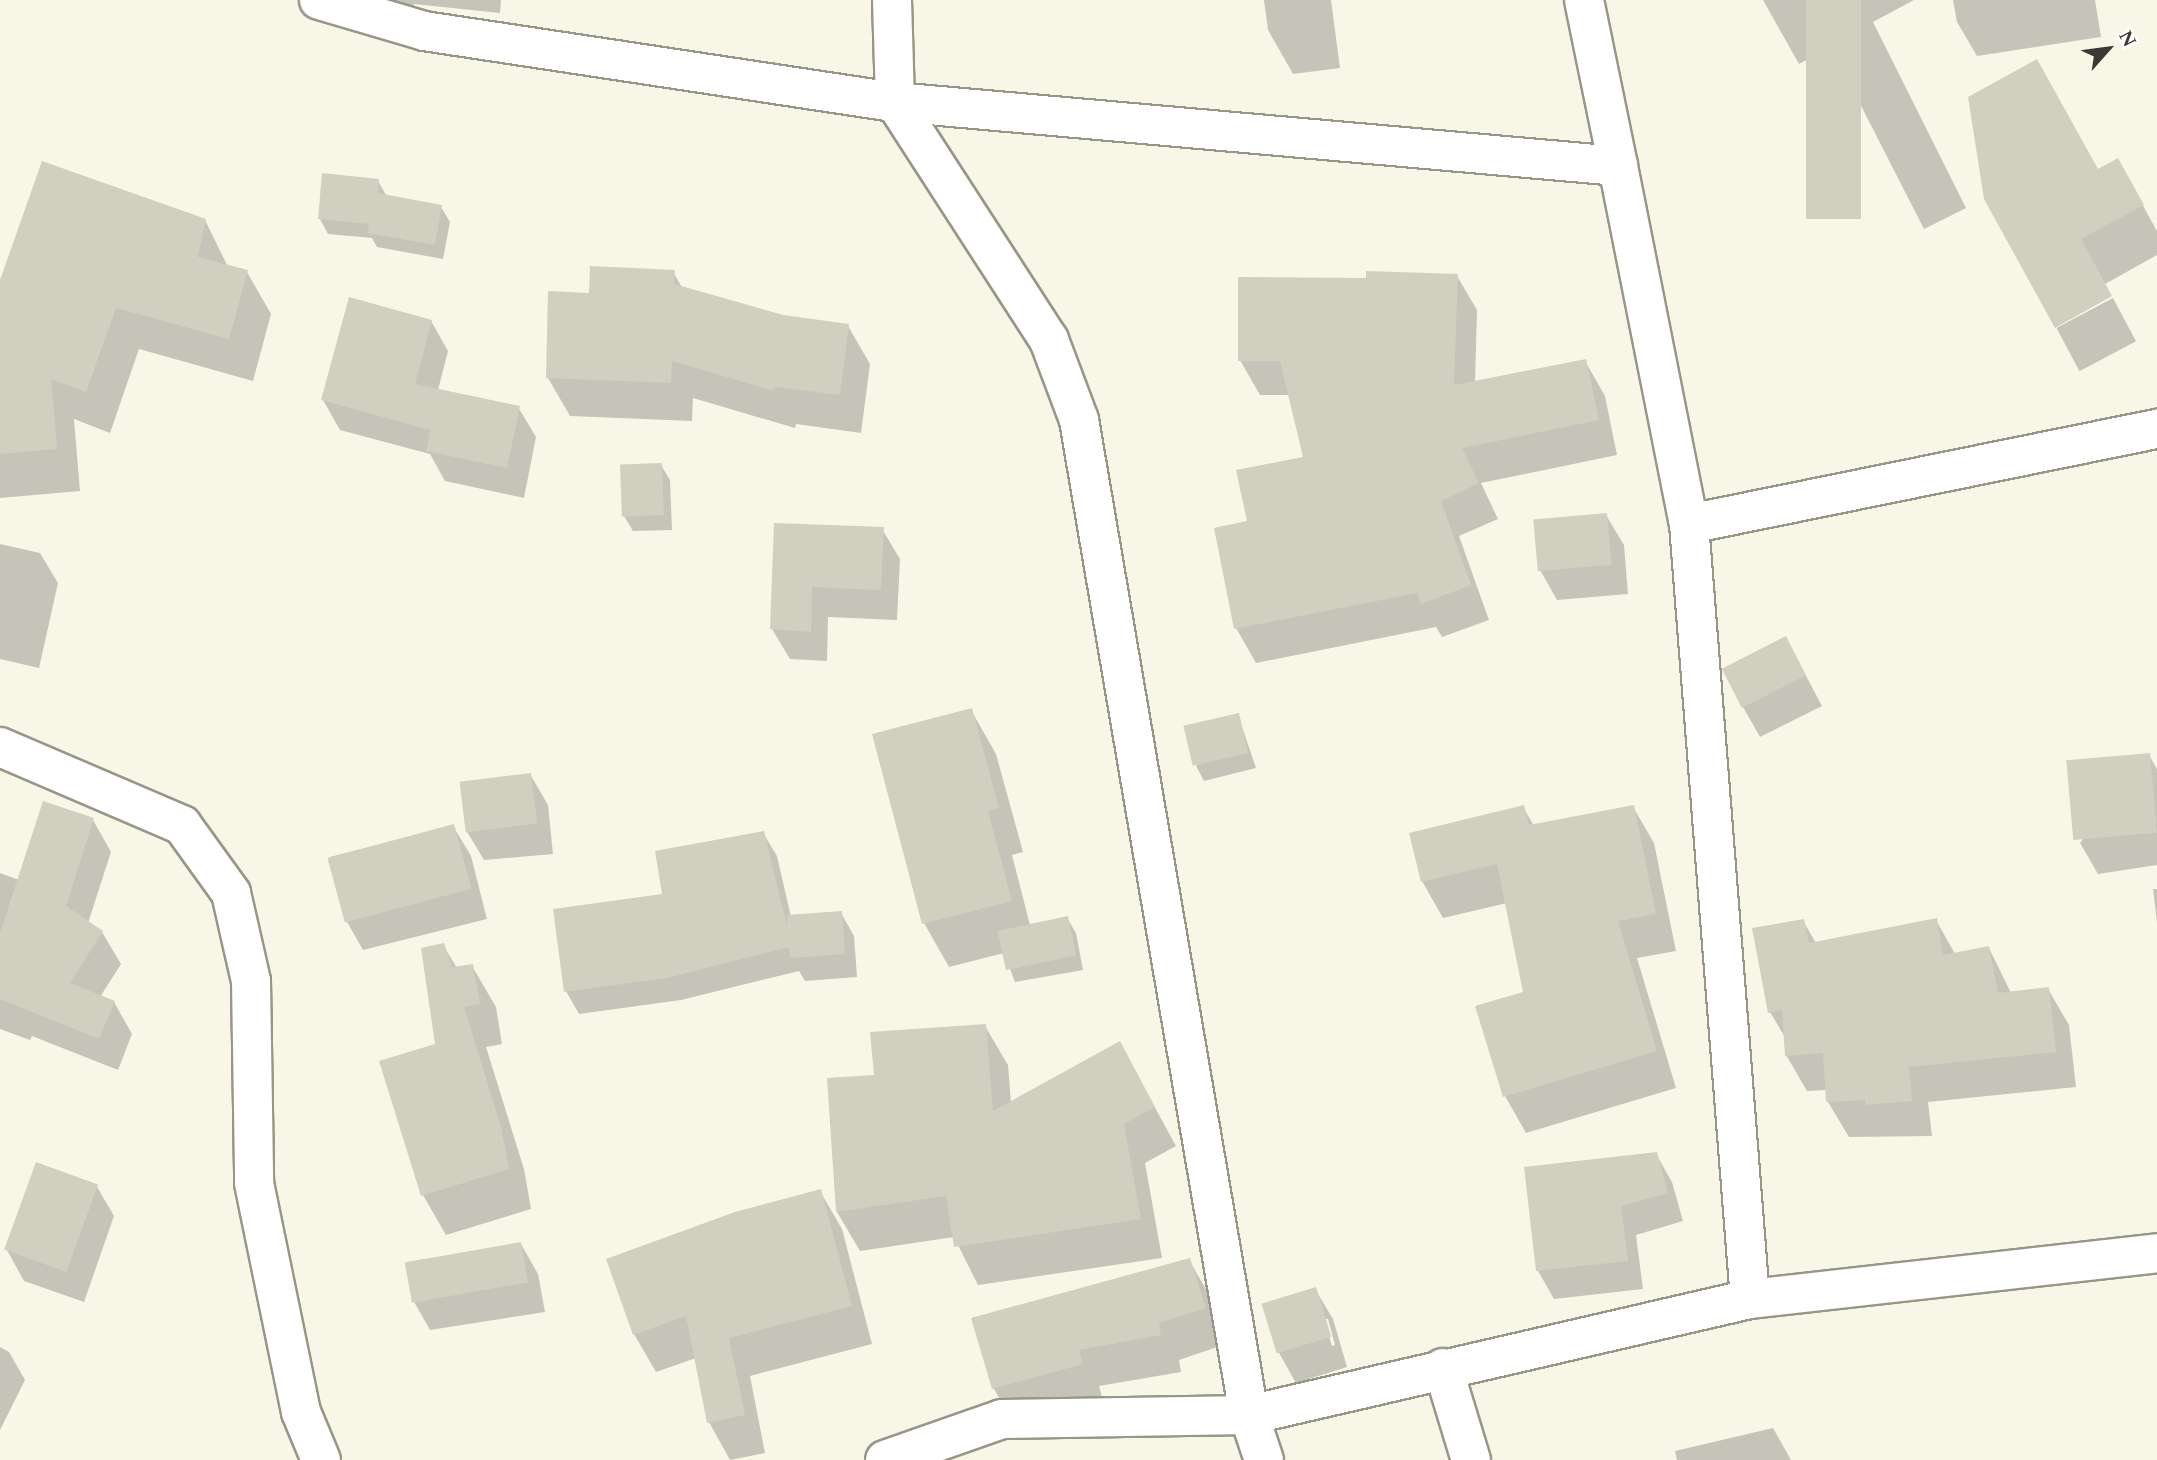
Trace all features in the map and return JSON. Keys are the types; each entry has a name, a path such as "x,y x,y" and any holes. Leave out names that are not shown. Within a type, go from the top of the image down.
{"street":[{"path":"319,0 424,31 895,102 1618,166"},
{"path":"892,0 895,102 1049,340 1079,420 1249,1416 1264,1460"},
{"path":"1584,0 1689,524 1750,1299"},
{"path":"1689,524 2157,429"},
{"path":"0,747 182,825 231,893 251,981 254,1183 301,1412 321,1460"},
{"path":"885,1460 1002,1419 1249,1416 1443,1368 1750,1299 2157,1253"},
{"path":"1443,1368 1471,1460"}],"building":[{"path":"1806,0 1861,0 1861,219 1806,219"},
{"path":"2037,59 2098,169 2118,158 2144,205 2081,239 2112,296 2055,328 1984,199 1968,97"},
{"path":"42,161 206,219 198,257 248,270 229,339 116,308 86,392 51,379 57,449 0,454 0,280"},
{"path":"322,173 379,179 378,193 442,205 435,245 367,233 369,224 318,219"},
{"path":"590,266 675,270 674,284 783,315 849,324 840,395 775,387 774,391 672,361 671,383 546,378 548,291 589,293"},
{"path":"1366,271 1458,274 1454,385 1586,359 1599,420 1462,448 1479,483 1441,501 1471,585 1421,604 1417,593 1234,629 1214,528 1247,521 1236,470 1303,457 1280,361 1238,361 1238,277 1366,278"},
{"path":"349,297 432,320 415,384 520,406 507,468 426,451 430,430 321,400"},
{"path":"662,463 664,515 622,516 620,464"},
{"path":"1607,513 1612,565 1538,571 1533,519"},
{"path":"774,523 884,527 881,590 812,587 811,632 770,629"},
{"path":"1786,636 1806,675 1742,708 1722,669"},
{"path":"972,708 999,808 988,811 1012,901 922,924 872,734"},
{"path":"1239,713 1248,753 1193,766 1183,726"},
{"path":"2150,753 2157,833 2073,840 2066,760"},
{"path":"531,773 537,824 466,832 460,782"},
{"path":"43,801 94,818 66,906 103,931 70,983 115,1001 99,1039 0,999 0,933"},
{"path":"1524,805 1529,825 1634,805 1656,914 1618,921 1657,1051 1503,1097 1475,1006 1523,992 1497,864 1421,882 1409,833"},
{"path":"454,824 471,889 345,923 327,858"},
{"path":"764,831 787,926 787,915 842,911 845,954 790,958 789,947 667,978 564,992 553,909 662,894 655,851"},
{"path":"1068,916 1076,955 1006,970 998,931"},
{"path":"1937,918 1943,955 1989,946 1998,993 2049,987 2056,1052 1909,1067 1912,1101 1865,1105 1865,1100 1826,1102 1823,1053 1785,1056 1782,1010 1768,1013 1752,928 1804,919 1809,943"},
{"path":"444,943 452,967 473,964 480,1004 464,1007 501,1127 509,1169 421,1196 379,1061 435,1044 421,948"},
{"path":"986,1024 993,1111 1120,1041 1155,1107 1124,1124 1141,1219 954,1247 946,1196 836,1212 827,1078 874,1075 870,1032"},
{"path":"1657,1152 1668,1193 1621,1206 1628,1261 1536,1271 1524,1167"},
{"path":"36,1162 98,1185 66,1272 4,1249"},
{"path":"821,1189 852,1306 729,1338 745,1415 707,1423 686,1316 633,1335 606,1259 735,1212"},
{"path":"521,1242 528,1282 412,1303 405,1262"},
{"path":"1190,1258 1206,1308 1159,1323 1161,1335 1079,1350 1083,1364 992,1389 971,1318"},
{"path":"1316,1287 1331,1337 1277,1353 1261,1304"}]}
